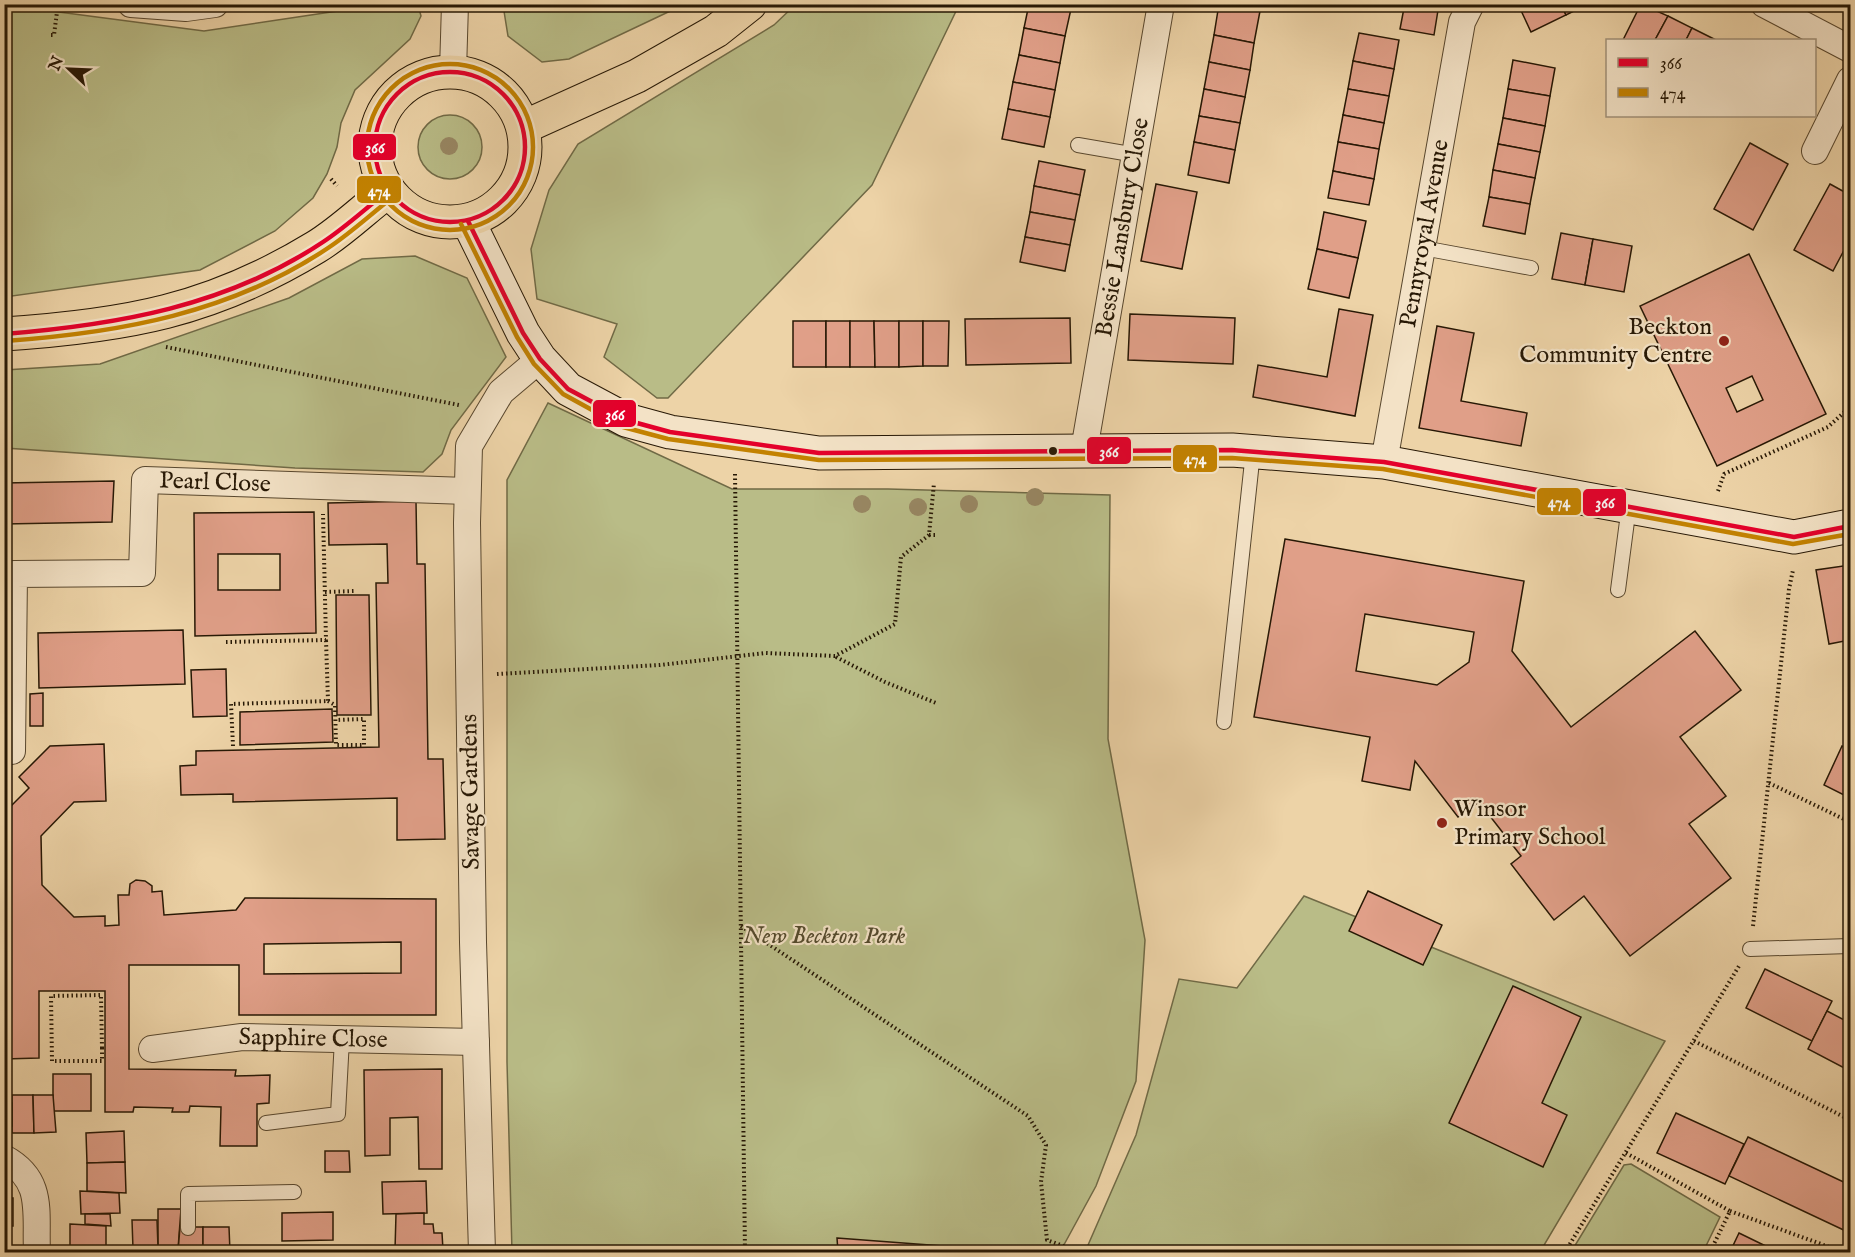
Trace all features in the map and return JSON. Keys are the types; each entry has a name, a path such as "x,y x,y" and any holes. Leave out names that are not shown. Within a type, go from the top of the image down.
{"main road":[{"path":"524,127 637,76 716,31 750,4"},
{"path":"453,71 477,75 498,87 514,105 524,127 526,151 521,175 513,189 490,212 468,221 446,223 424,218 404,208 388,191 376,166 374,138 383,111 401,89 425,75 453,71"},
{"path":"4,334 117,323 165,314 234,291 318,246 388,191"}],"street":[{"path":"131,4 186,8 215,4"},
{"path":"453,71 455,4"},
{"name":"Bessie Lansbury Close","path":"1084,450 1161,4"},
{"name":"Pennyroyal Avenue","path":"1384,462 1462,22 1471,4"},
{"path":"1764,4 1851,49"},
{"path":"1815,151 1851,80"},
{"path":"468,221 523,333 540,358 568,389 626,420 670,432 735,443 819,453 1084,450 1253,452 1384,462 1794,537 1851,526"},
{"name":"Savage Gardens","path":"482,1252 476,1042 467,490 469,446 501,392 540,358"},
{"name":"Pearl Close","path":"12,752 14,574 142,573 146,480 467,490"},
{"name":"Sapphire Close","path":"152,1049 242,1037 476,1042"},
{"path":"4,1158 16,1165 36,1192 36,1245"}],"lane":[{"path":"1078,145 1136,155"},
{"path":"1422,248 1531,268"},
{"path":"1224,722 1253,452"},
{"path":"1618,591 1629,506"},
{"path":"1750,949 1851,946"},
{"path":"266,1123 338,1114 342,1039"},
{"path":"188,1227 188,1194 294,1192"}],"path":[{"path":"51,35 54,35 58,4"},
{"path":"331,179 337,186"},
{"path":"157,348 168,347 461,406 483,419"},
{"path":"1718,492 1724,474 1828,427 1851,407"},
{"path":"735,443 745,1252"},
{"path":"930,535 936,453"},
{"path":"323,486 328,701"},
{"path":"835,656 895,624 901,557 930,535 937,534"},
{"path":"1565,1252 1750,949 1788,589 1793,567"},
{"path":"325,592 355,591"},
{"path":"226,642 326,640"},
{"path":"500,673 660,665 766,653 835,656 885,682 936,703"},
{"path":"232,746 231,704 328,701 335,705 336,745 364,745 364,719 336,720"},
{"path":"1769,783 1851,822"},
{"path":"741,926 1028,1116 1046,1145 1041,1182 1047,1240 1074,1250 1073,1252"},
{"path":"101,995 103,1048 102,1060 52,1061 51,996 101,995"},
{"path":"1694,1041 1851,1120"},
{"path":"1626,1153 1730,1211 1843,1252"},
{"path":"1710,1252 1730,1211"}],"green space":[{"path":"503,4 683,5 569,59 542,62 508,36"},
{"path":"796,4 959,5 872,185 668,398 657,398 604,357 617,324 537,299 531,249 549,190 578,144 774,25"},
{"path":"5,5 204,31 351,9 358,5 418,5 421,16 410,39 355,90 341,123 337,147 327,174 313,198 275,231 200,270 5,297"},
{"path":"450,115 462,117 473,124 480,135 482,147 480,159 473,170 462,177 450,179 438,177 427,170 420,159 418,147 420,135 427,124 438,117"},
{"path":"415,256 467,278 506,357 451,430 442,454 423,472 295,468 5,448 5,370 100,364 289,298 362,259"},
{"name":"New Beckton Park","path":"548,403 732,489 888,489 1110,495 1108,739 1145,940 1136,1081 1096,1186 1060,1252 512,1252 507,1062 507,480"},
{"path":"1304,896 1665,1041 1540,1252 1085,1252 1136,1135 1179,979 1237,988"},
{"path":"1631,1164 1720,1217 1703,1252 1571,1252 1624,1165"}],"building":[{"path":"1029,4 1071,9 1065,36 1024,28"},
{"path":"1219,4 1260,11 1254,43 1214,35"},
{"path":"1383,4 1439,4 1434,35 1400,29 1404,8"},
{"path":"1518,4 1561,4 1566,15 1531,32"},
{"path":"1561,4 1588,4 1566,15"},
{"path":"1641,4 1668,16 1656,39 1624,39"},
{"path":"1668,16 1692,28 1686,39 1656,39"},
{"path":"1024,28 1065,36 1060,63 1019,55"},
{"path":"1692,28 1714,39 1686,39"},
{"path":"1359,33 1399,40 1394,69 1353,61"},
{"path":"1214,35 1254,43 1250,70 1209,62"},
{"path":"1019,55 1060,63 1055,90 1013,82"},
{"path":"1513,60 1555,68 1550,96 1508,89"},
{"path":"1353,61 1394,69 1389,96 1348,89"},
{"path":"1209,62 1250,70 1245,97 1204,89"},
{"path":"1013,82 1055,90 1050,117 1008,109"},
{"path":"1204,89 1245,97 1240,123 1199,116"},
{"path":"1348,89 1389,96 1384,123 1343,115"},
{"path":"1508,89 1550,96 1545,126 1503,118"},
{"path":"1008,109 1050,117 1044,147 1002,139"},
{"path":"1343,115 1384,123 1379,149 1338,142"},
{"path":"1199,116 1240,123 1235,150 1194,142"},
{"path":"1503,118 1545,126 1540,152 1498,144"},
{"path":"1194,142 1235,150 1229,183 1188,175"},
{"path":"1338,142 1379,149 1374,179 1333,171"},
{"path":"1750,143 1788,164 1753,230 1714,209"},
{"path":"1498,144 1540,152 1535,178 1493,170"},
{"path":"1039,161 1085,170 1080,195 1034,186"},
{"path":"1493,170 1535,178 1530,204 1489,197"},
{"path":"1333,171 1374,179 1369,205 1328,198"},
{"path":"1156,184 1197,192 1182,269 1141,261"},
{"path":"1830,184 1850,195 1850,239 1833,271 1794,250"},
{"path":"1034,186 1080,195 1075,220 1030,212"},
{"path":"1489,197 1530,204 1525,234 1483,226"},
{"path":"1030,212 1075,220 1070,245 1025,237"},
{"path":"1324,212 1366,221 1358,258 1317,249"},
{"path":"1561,233 1593,239 1585,285 1552,279"},
{"path":"1025,237 1070,245 1065,271 1020,262"},
{"path":"1593,239 1632,246 1624,292 1585,285"},
{"path":"1317,249 1358,258 1349,298 1308,289"},
{"name":"Beckton Community Centre","path":"1749,254 1826,414 1717,466 1640,306","holes":["1752,376 1763,400 1737,412 1726,388"]},
{"path":"1339,309 1373,315 1355,416 1253,397 1258,365 1327,377"},
{"path":"1130,314 1235,318 1233,364 1128,360"},
{"path":"1070,318 1071,363 966,365 965,319"},
{"path":"793,321 826,321 826,367 793,367"},
{"path":"826,321 850,321 850,367 826,367"},
{"path":"850,321 874,321 875,367 850,367"},
{"path":"874,321 899,321 899,367 875,367"},
{"path":"899,321 923,321 923,366 899,367"},
{"path":"923,321 949,321 948,366 923,366"},
{"path":"1437,326 1474,333 1461,401 1527,413 1521,446 1419,428"},
{"path":"114,481 112,522 4,524 4,483"},
{"path":"416,501 417,564 425,564 428,759 443,759 445,839 397,840 397,798 233,802 233,794 181,795 180,766 196,765 196,751 379,747 376,583 388,583 387,544 329,545 328,503"},
{"path":"314,512 316,633 195,636 194,513","holes":["218,554 280,554 280,590 218,590"]},
{"path":"1285,539 1524,581 1512,651 1571,727 1695,631 1741,690 1680,737 1726,796 1689,824 1731,878 1630,956 1584,896 1554,920 1511,864 1521,856 1479,802 1458,817 1415,761 1410,790 1362,781 1370,737 1254,717","holes":["1365,614 1474,632 1469,662 1437,685 1356,671"]},
{"path":"1850,565 1850,640 1829,644 1816,570"},
{"path":"336,595 369,595 371,715 337,715"},
{"path":"183,630 185,684 39,688 38,633"},
{"path":"226,669 227,716 193,717 191,670"},
{"path":"43,693 43,726 30,726 30,694"},
{"path":"332,709 333,742 240,745 240,712"},
{"path":"104,744 106,801 74,802 41,836 42,885 74,917 105,916 105,926 119,925 118,895 129,895 130,884 136,880 145,881 152,886 152,892 162,891 164,915 236,910 245,898 436,899 436,1015 239,1015 239,965 129,965 129,1069 236,1070 235,1076 270,1075 269,1103 257,1104 257,1146 220,1146 221,1107 190,1106 189,1112 172,1112 173,1108 134,1107 133,1112 105,1112 105,991 39,991 39,1058 4,1059 4,813 29,788 19,777 50,746","holes":["401,942 401,973 264,974 264,944"]},
{"path":"1842,746 1850,750 1850,798 1824,785"},
{"path":"1368,891 1442,925 1423,965 1349,931"},
{"path":"1765,969 1832,1001 1812,1041 1746,1008"},
{"path":"1513,986 1581,1017 1542,1103 1567,1115 1543,1167 1449,1123"},
{"path":"1827,1011 1850,1023 1850,1071 1808,1049"},
{"path":"442,1069 442,1169 419,1169 418,1117 390,1118 390,1155 365,1156 364,1070"},
{"path":"53,1074 91,1074 91,1111 53,1111"},
{"path":"12,1095 33,1095 34,1133 12,1133"},
{"path":"33,1095 53,1095 56,1132 34,1133"},
{"path":"4,1103 12,1103 12,1126 4,1126"},
{"path":"1676,1113 1744,1144 1725,1184 1657,1153"},
{"path":"124,1131 125,1162 87,1163 86,1133"},
{"path":"1748,1137 1850,1185 1850,1233 1729,1176"},
{"path":"325,1151 349,1151 350,1172 325,1172"},
{"path":"125,1162 126,1193 87,1191 87,1163"},
{"path":"426,1181 427,1213 383,1214 382,1182"},
{"path":"80,1191 119,1193 120,1213 81,1214"},
{"path":"4,1198 13,1198 13,1226 4,1226"},
{"path":"158,1209 181,1209 178,1249 158,1249"},
{"path":"333,1212 333,1240 282,1241 282,1213"},
{"path":"424,1213 424,1224 433,1224 434,1233 442,1233 443,1250 395,1250 396,1214"},
{"path":"85,1214 110,1214 111,1226 85,1224"},
{"path":"132,1220 157,1220 158,1248 133,1249"},
{"path":"70,1224 106,1226 106,1250 70,1251"},
{"path":"180,1227 203,1227 203,1252 178,1252"},
{"path":"203,1227 229,1227 230,1252 203,1252"},
{"path":"1739,1233 1776,1251 1730,1252"},
{"path":"837,1238 956,1247 957,1252 838,1252"},
{"path":"395,1250 443,1250 443,1252 395,1252"}],"transit line":[{"name":"474","path":"450,64 482,70 509,88 527,115 533,147 527,179 509,206 482,224 450,230 418,224 391,206 373,179 367,147 373,115 391,88 418,70 450,64"},
{"name":"366","path":"450,72 479,77 492,84 503,94 513,105 520,118 525,147 520,176 513,189 503,200 492,210 479,217 450,222 421,217 408,210 397,200 387,189 380,176 375,147 380,118 387,105 397,94 408,84 421,77 450,72"},
{"name":"366","path":"4,334 129,318 210,297 286,264 323,242 388,191"},
{"name":"474","path":"5,341 132,325 213,304 253,289 291,270 328,248 393,197"},
{"name":"366","path":"468,221 523,333 540,359 568,389 626,420 670,432 819,453 1232,450 1384,462 1794,537 1850,526"},
{"name":"474","path":"461,224 517,337 534,364 563,394 623,427 668,439 819,460 1232,458 1383,469 1793,544 1850,534"}],"place":[{"name":"Beckton Community Centre","path":"1724,341"},
{"name":"Winsor Primary School","path":"1442,823"}]}
